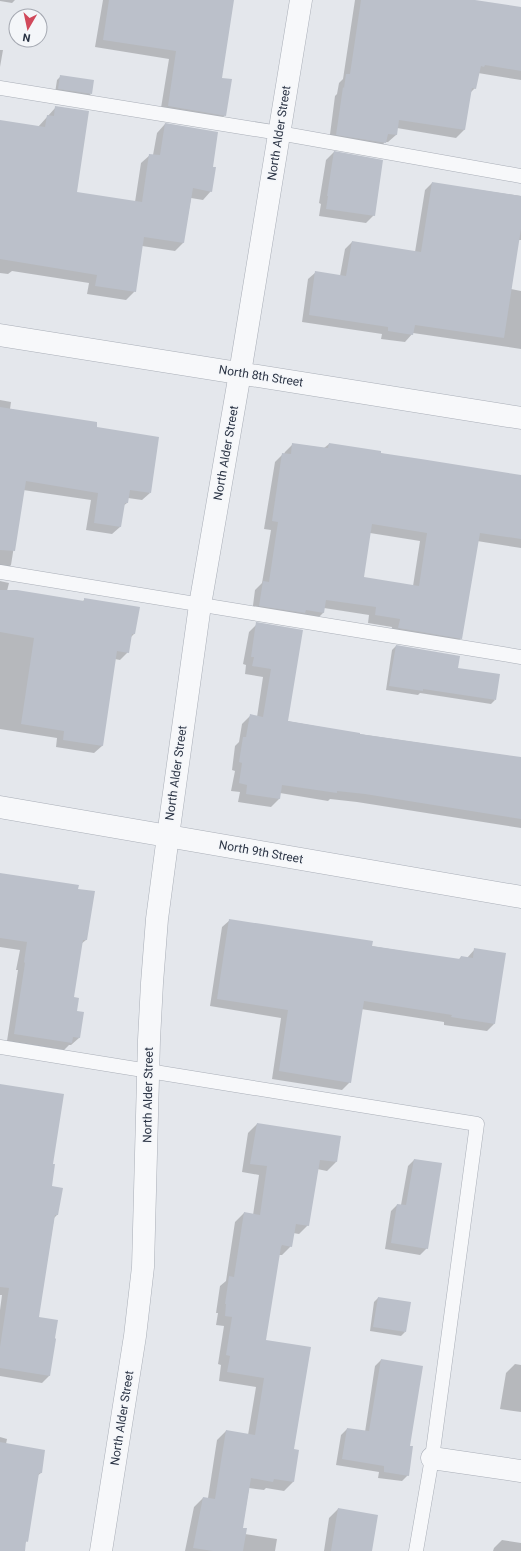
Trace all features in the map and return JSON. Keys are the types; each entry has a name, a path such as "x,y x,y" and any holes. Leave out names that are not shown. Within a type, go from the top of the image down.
{"street":[{"name":"North Alder Street","path":"101,1551 134,1343 142,1267 148,1072 152,983 157,919 200,605 240,373 301,0"},
{"name":"North 8th Street","path":"0,335 521,418"},
{"name":"North 9th Street","path":"0,807 521,897"},
{"path":"432,1458 521,1471"}],"lane":[{"path":"0,88 279,133 521,176"},
{"path":"0,572 521,657"},
{"path":"0,1047 477,1124 432,1458 416,1551"}],"building":[{"path":"109,0 234,0 222,78 232,79 226,116 168,106 176,51 103,40"},
{"path":"361,0 475,0 521,7 521,71 485,65 484,67 481,66 476,89 472,88 465,130 399,120 397,135 388,134 386,143 336,135 343,87 344,88 346,74 350,74"},
{"path":"60,75 94,80 92,94 58,89"},
{"path":"55,106 89,111 77,192 142,202 149,154 160,155 165,123 218,132 213,167 216,167 212,192 193,188 184,243 144,237 136,292 95,286 97,275 0,259 0,120 45,127 47,115 54,116"},
{"path":"334,151 383,160 375,216 326,209"},
{"path":"432,182 521,196 521,229 504,338 415,325 413,335 388,331 388,327 309,315 315,271 346,276 352,241 421,252"},
{"path":"0,407 97,422 97,427 159,437 151,493 130,490 128,503 125,503 121,527 94,523 98,493 26,481 15,551 0,550"},
{"path":"292,443 328,448 329,443 381,451 381,453 521,475 521,539 480,533 462,639 398,628 400,619 375,615 376,607 326,600 324,613 306,610 305,613 259,606 263,581 269,582 278,522 272,521 282,453 291,454","holes":["372,524 427,533 419,586 364,577"]},
{"path":"0,590 17,590 84,601 84,598 140,607 135,634 132,634 129,653 117,651 103,746 63,740 64,731 21,724 34,638 0,632"},
{"path":"256,622 303,630 288,721 360,734 521,757 521,819 365,794 337,791 337,793 282,785 280,799 246,794 247,785 239,783 242,763 239,762 243,737 246,737 250,714 263,717 271,669 252,666 254,657 251,657"},
{"path":"396,645 460,656 458,668 500,674 496,700 423,689 423,691 389,686"},
{"path":"0,873 79,885 78,889 95,891 87,940 83,940 74,997 79,998 77,1011 84,1012 80,1038 73,1037 72,1043 14,1034 27,942 0,938"},
{"path":"229,919 373,941 372,946 460,959 461,956 473,958 474,948 506,953 495,1024 451,1017 452,1015 364,1001 351,1083 279,1071 288,1010 217,999"},
{"path":"0,1084 64,1094 53,1164 55,1164 52,1186 63,1188 58,1215 55,1215 39,1317 58,1320 50,1376 0,1368 0,1347 9,1288 0,1287"},
{"path":"257,1123 341,1136 337,1162 320,1160 309,1226 296,1224 292,1247 282,1245 281,1247 266,1340 311,1347 294,1449 299,1450 294,1482 274,1479 273,1482 251,1478 243,1528 247,1528 243,1551 213,1551 193,1548 203,1497 215,1499 226,1430 255,1435 264,1378 227,1372 230,1356 226,1355 232,1317 225,1316 229,1276 234,1277 244,1212 260,1215 267,1166 250,1164"},
{"path":"414,1159 442,1163 428,1249 391,1243 397,1204 406,1205"},
{"path":"378,1297 411,1302 406,1332 373,1327"},
{"path":"381,1359 423,1366 410,1446 413,1446 409,1476 384,1472 384,1466 342,1459 347,1428 369,1431"},
{"path":"0,1442 45,1450 42,1473 39,1473 28,1542 26,1541 25,1551 0,1551"},
{"path":"338,1508 378,1515 372,1551 331,1551"}]}
